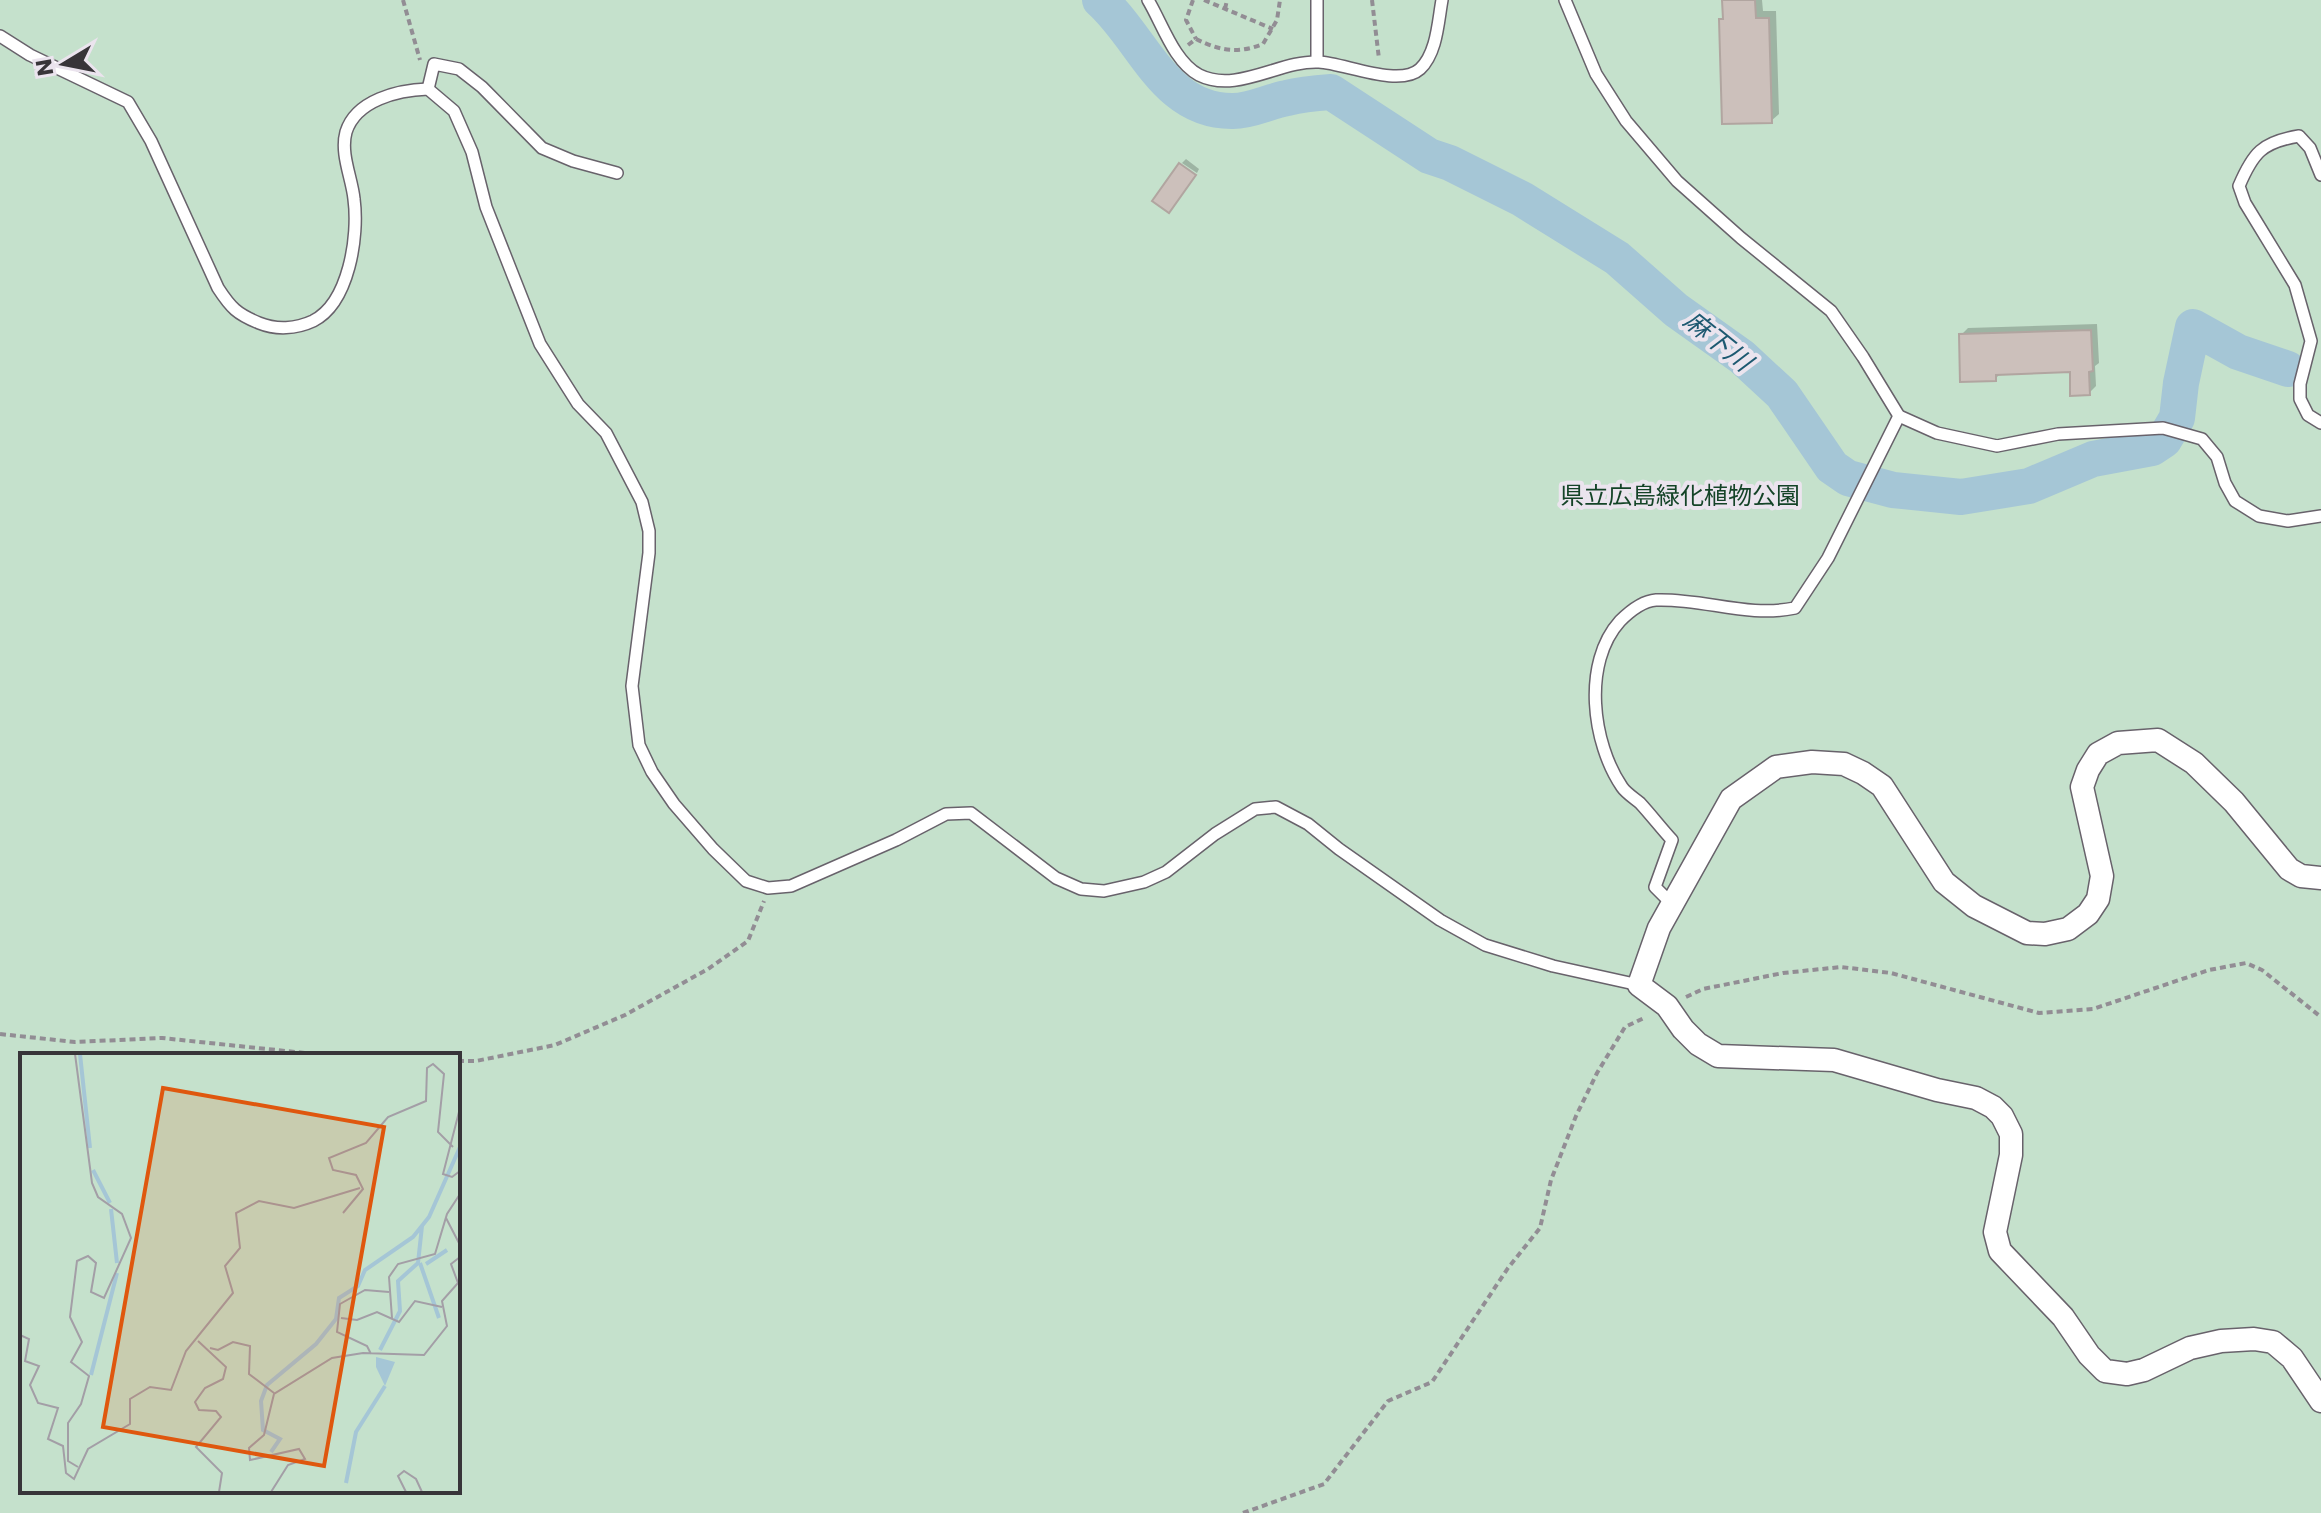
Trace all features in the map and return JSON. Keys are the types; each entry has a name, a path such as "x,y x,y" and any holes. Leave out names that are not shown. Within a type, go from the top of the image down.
{"street":[{"path":"2321,878 2301,876 2289,869 2234,802 2194,763 2158,740 2118,743 2098,754 2082,787 2102,876 2098,899 2088,914 2068,929 2045,934 2027,933 1974,906 1944,882 1882,786 1863,773 1844,764 1812,762 1776,767 1731,799 1659,928 1639,985 1667,1006 1698,1044 1718,1056 1834,1060 1976,1098 1993,1107 2002,1116 2011,1134 2011,1155 1995,1232 2000,1251 2063,1317 2089,1355 2105,1371 2127,1374 2144,1370 2190,1348 2221,1341 2254,1339 2273,1342 2292,1358 2321,1401"}],"lane":[{"path":"1148,0 1179,56 1198,75 1224,82 1317,61 1398,77 1418,71 1430,54 1442,0"},
{"path":"1317,0 1317,61"},
{"path":"1565,0 1596,74 1626,121 1677,181 1831,311 1899,416 1937,433 1997,446 2058,434 2163,428 2202,439 2217,457 2225,483 2235,501 2259,516 2288,521 2321,516"},
{"path":"0,36 30,55 128,102 151,141 218,288 232,309 271,328 302,326 325,315 342,287 353,251 355,201 344,149 346,131 361,108 413,89 428,89 454,111 472,152 486,207 540,344 578,404 606,433 642,502 649,531 649,553 632,686 639,745 652,772 674,804 746,881 768,888 791,886 896,840 946,814 971,813 1056,878 1081,889 1104,891 1144,882 1166,872 1215,834 1255,809 1276,807 1308,824 1430,913 1485,945 1553,966 1639,985"},
{"path":"428,89 434,64 459,69 482,87 542,148 573,161 617,173"},
{"path":"2321,175 2310,148 2299,136 2278,139 2256,152 2239,186 2245,203 2295,285 2311,341 2300,384 2300,399 2308,415 2321,423"},
{"path":"1672,904 1655,887 1672,840 1639,802 1623,789 1605,753 1596,703 1598,661 1609,633 1629,611 1653,600 1774,612 1795,608 1828,558 1899,416"}],"path":[{"path":"403,0 428,89"},
{"path":"1193,0 1186,20 1196,39 1219,50 1236,51 1263,44 1273,29 1280,0"},
{"path":"1204,0 1273,29"},
{"path":"1225,9 1227,0"},
{"path":"1372,0 1379,73"},
{"path":"1179,56 1196,39"},
{"path":"460,1061 476,1061 555,1045 625,1015 708,969 748,941 768,888"},
{"path":"1243,1513 1324,1484 1388,1401 1432,1382 1508,1268 1540,1228 1551,1180 1576,1116 1625,1027 1703,989 1783,973 1841,967 1891,973 2039,1013 2093,1009 2209,970 2246,963 2262,970 2321,1017"},
{"path":"0,1034 75,1042 162,1038 305,1053"}],"green space":[{"name":"県立広島緑化植物公園","path":"0,0 2321,0 2321,1513 0,1513"}],"building":[{"path":"1722,0 1755,0 1756,18 1769,18 1772,123 1722,124 1719,19 1723,19"},
{"path":"1179,163 1196,175 1169,213 1152,201"},
{"path":"2091,330 2093,371 2089,372 2090,395 2070,396 2070,372 1996,375 1996,381 1960,382 1959,334"}],"waterway":[{"name":"麻下川","path":"1100,0 1172,87 1189,100 1209,108 1233,111 1281,99 1331,92 1429,156 1450,163 1522,199 1617,258 1676,310 1742,357 1782,394 1832,467 1848,478 1893,490 1961,497 2029,486 2093,459 2152,448 2164,440 2177,418 2193,327 2238,352 2288,369"}]}
